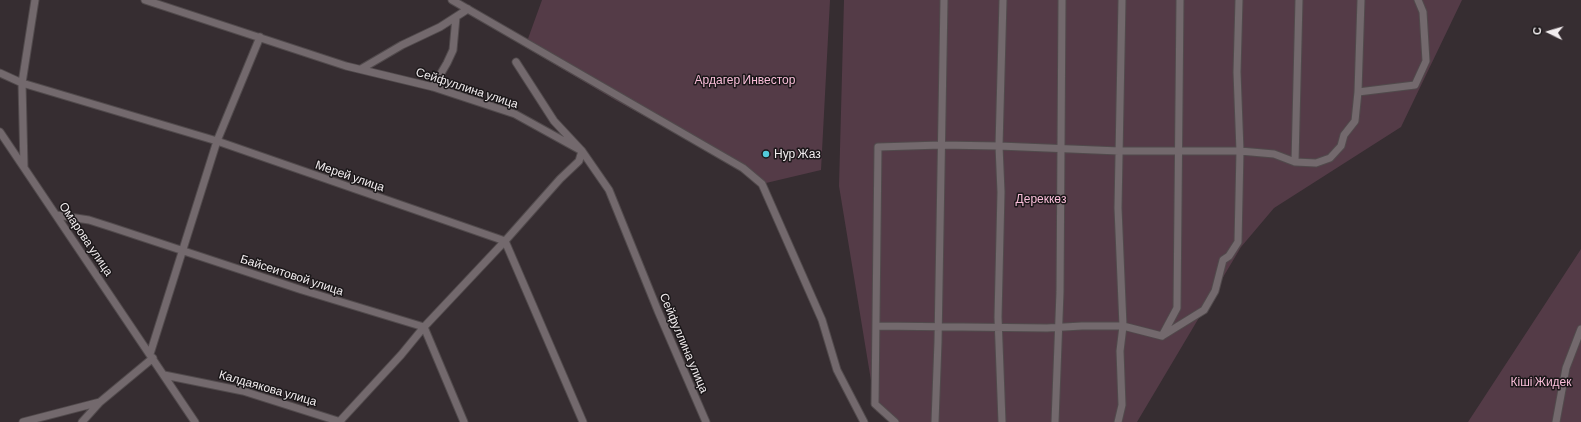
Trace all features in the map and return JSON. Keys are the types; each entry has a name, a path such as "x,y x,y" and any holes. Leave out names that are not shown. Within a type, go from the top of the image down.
{"street":[{"path":"24,167 22,83 34,0"},
{"name":"Сейфуллина улица","path":"145,0 361,69 433,87 515,114 582,151 609,190 658,311 706,422"},
{"path":"452,0 743,168 762,184 822,320 838,370 864,422"},
{"path":"935,422 944,0"},
{"path":"1002,422 998,328 1001,192 999,146 1003,0"},
{"path":"1055,422 1058,327 1062,0"},
{"path":"1118,422 1122,405 1120,351 1122,326 1118,208 1122,0"},
{"path":"1162,336 1177,308 1179,186 1177,150 1180,0"},
{"path":"877,326 998,328 1122,326 1162,336 1204,310 1215,291 1223,260 1229,256 1238,242 1240,151 1237,72 1239,0"},
{"path":"1295,162 1299,0"},
{"path":"895,422 875,404 878,147 941,145 1119,151 1240,151 1274,154 1295,162 1316,163 1330,158 1341,146 1344,135 1355,121 1358,92 1361,0"},
{"path":"1358,92 1415,85 1426,61 1423,12 1418,0"},
{"path":"361,69 402,45 440,27 468,9"},
{"path":"433,87 447,64 453,50 456,17"},
{"path":"82,422 100,402 151,356 181,250 217,141 260,37"},
{"path":"340,422 424,327 505,241 560,179 579,161 582,151 554,121 516,62"},
{"name":"Мерей улица","path":"0,73 22,83 217,141 505,241"},
{"name":"Омарова улица","path":"0,132 195,422"},
{"name":"Байсеитовой улица","path":"56,215 89,220 302,290 424,327"},
{"path":"505,241 583,422"},
{"path":"424,327 464,422"},
{"path":"1556,422 1566,368 1581,329"},
{"name":"Калдаякова улица","path":"164,375 243,391 340,422"},
{"path":"23,422 100,402"}],"green space":[{"name":"Ардагер Инвестор","path":"542,0 830,0 821,170 766,183 617,101 525,47"},
{"name":"Дереккөз","path":"844,0 1462,0 1401,127 1274,208 1241,247 1137,422 890,422 876,411 839,186"},
{"name":"Кіші Жидек","path":"1581,249 1581,422 1468,422"}],"place":[{"name":"Нур Жаз","path":"766,154"}]}
